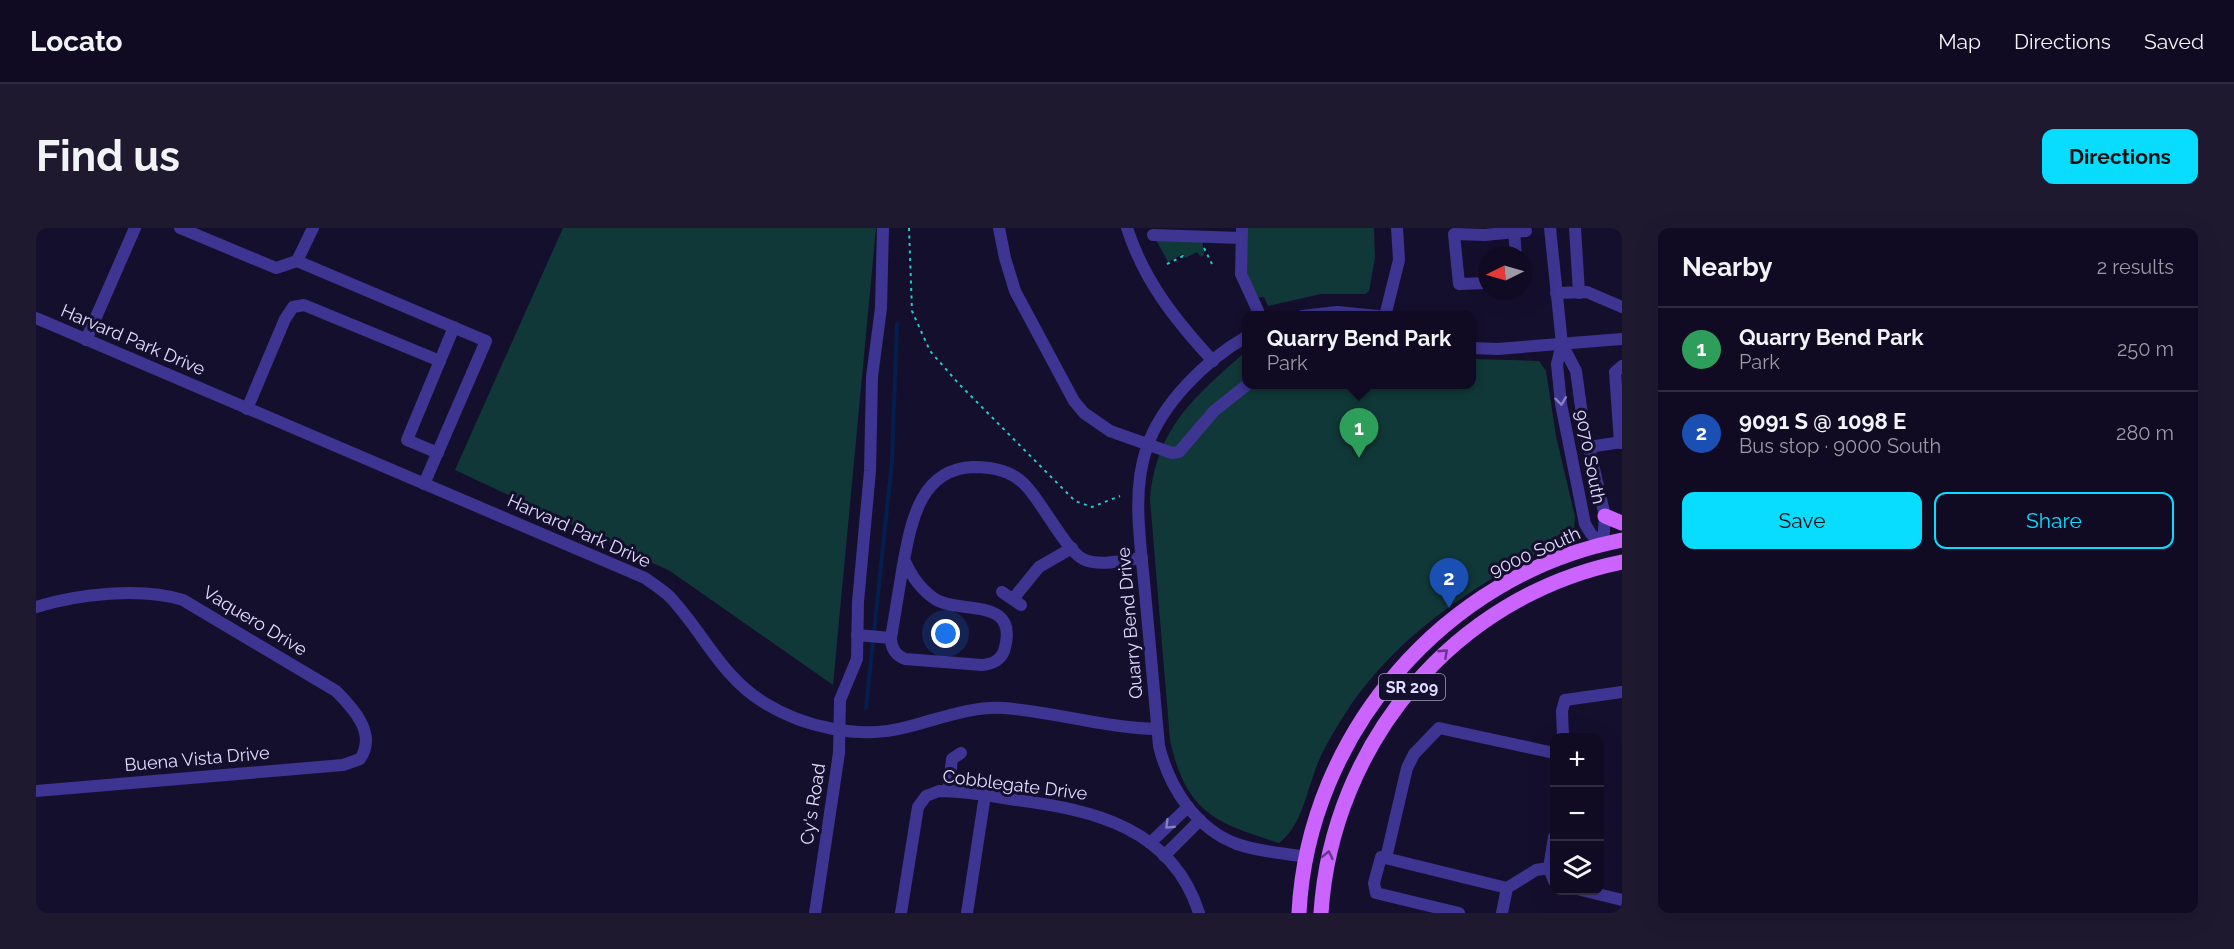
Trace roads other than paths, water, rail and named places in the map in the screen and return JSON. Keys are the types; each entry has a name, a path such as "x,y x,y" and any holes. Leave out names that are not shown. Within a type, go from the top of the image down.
{"main road":[{"path":"1605,516 1622,523"},
{"name":"9000 South","path":"1299,913 1306,857 1320,807 1345,747 1373,702 1406,661 1438,630 1491,592 1553,561 1622,540"},
{"path":"1483,621 1497,604 1518,588 1545,573 1580,560 1603,544 1622,549"},
{"name":"9000 South","path":"1320,913 1325,872 1334,830 1348,789 1368,748 1392,711 1419,679 1449,649 1483,621 1521,598 1559,580 1622,562"}],"street":[{"path":"86,340 135,228"},
{"path":"180,228 276,268 297,261 486,341 424,484"},
{"path":"297,261 314,228"},
{"path":"883,228 881,308 872,376 868,636 891,638"},
{"path":"999,228 1015,291 1074,401 1096,423 1172,453 1185,449 1215,411 1242,389"},
{"path":"1127,228 1139,260 1167,309 1213,361"},
{"path":"1386,311 1399,260 1397,228"},
{"path":"1550,228 1562,344"},
{"path":"1575,228 1579,293"},
{"path":"1478,283 1459,284 1454,234 1520,231 1518,246"},
{"path":"1153,236 1241,233 1241,274 1258,311"},
{"path":"1557,293 1587,292 1622,308"},
{"path":"247,408 285,319 298,305 333,316 440,361"},
{"name":"Harvard Park Drive","path":"36,318 645,578 668,595 721,665 741,686 784,714 840,729 884,731 955,713 1003,708 1128,728 1157,729"},
{"path":"438,453 407,440 454,327"},
{"path":"1476,348 1497,350 1622,339"},
{"name":"Quarry Bend Drive","path":"1242,340 1213,361 1187,386 1164,414 1147,445 1139,492 1142,558 1157,729 1163,763 1169,779 1200,820 1212,830 1237,844 1306,857"},
{"name":"9070 South","path":"1562,344 1576,371 1589,447 1605,516 1603,544"},
{"name":"9070 South","path":"1562,344 1557,364 1567,440 1586,524 1591,534 1603,544"},
{"path":"1589,447 1621,442 1615,372 1622,366"},
{"path":"904,559 916,583 936,600 982,608 996,614 1005,627 1005,643 998,660 982,665 905,659 895,652 891,638 904,559 914,514 924,494 937,479 947,473 969,467 1001,470 1019,479 1031,491 1072,548 1083,559 1092,562 1142,558"},
{"path":"1002,592 1017,602 1040,567 1072,548"},
{"name":"Vaquero Drive","path":"36,607 65,600 150,593 167,595 198,607 336,691 350,705 367,736 365,752 360,759"},
{"name":"Cy's Road","path":"815,913 839,753 840,699 856,668 868,636"},
{"path":"1563,733 1565,700 1622,692"},
{"path":"1386,858 1407,768 1414,754 1439,728 1550,752"},
{"path":"948,791 952,759 961,753"},
{"name":"Buena Vista Drive","path":"36,791 343,765 360,759"},
{"name":"Cobblegate Drive","path":"901,913 916,813 926,796 934,791 985,795 1085,810 1122,825 1150,843 1164,856 1186,886 1198,913"},
{"path":"967,913 985,795"},
{"path":"1150,843 1188,807"},
{"path":"1164,856 1200,820"},
{"path":"1459,913 1376,893 1374,884 1381,857 1507,888 1536,870 1550,876"},
{"path":"1502,913 1507,888"},
{"path":"1599,895 1622,900"}],"waterway":[{"path":"866,708 892,461 897,324"}],"place":[{"name":"Quarry Bend Park","path":"1359,458"},
{"name":"9091 S @ 1098 E","path":"1449,608"}]}
